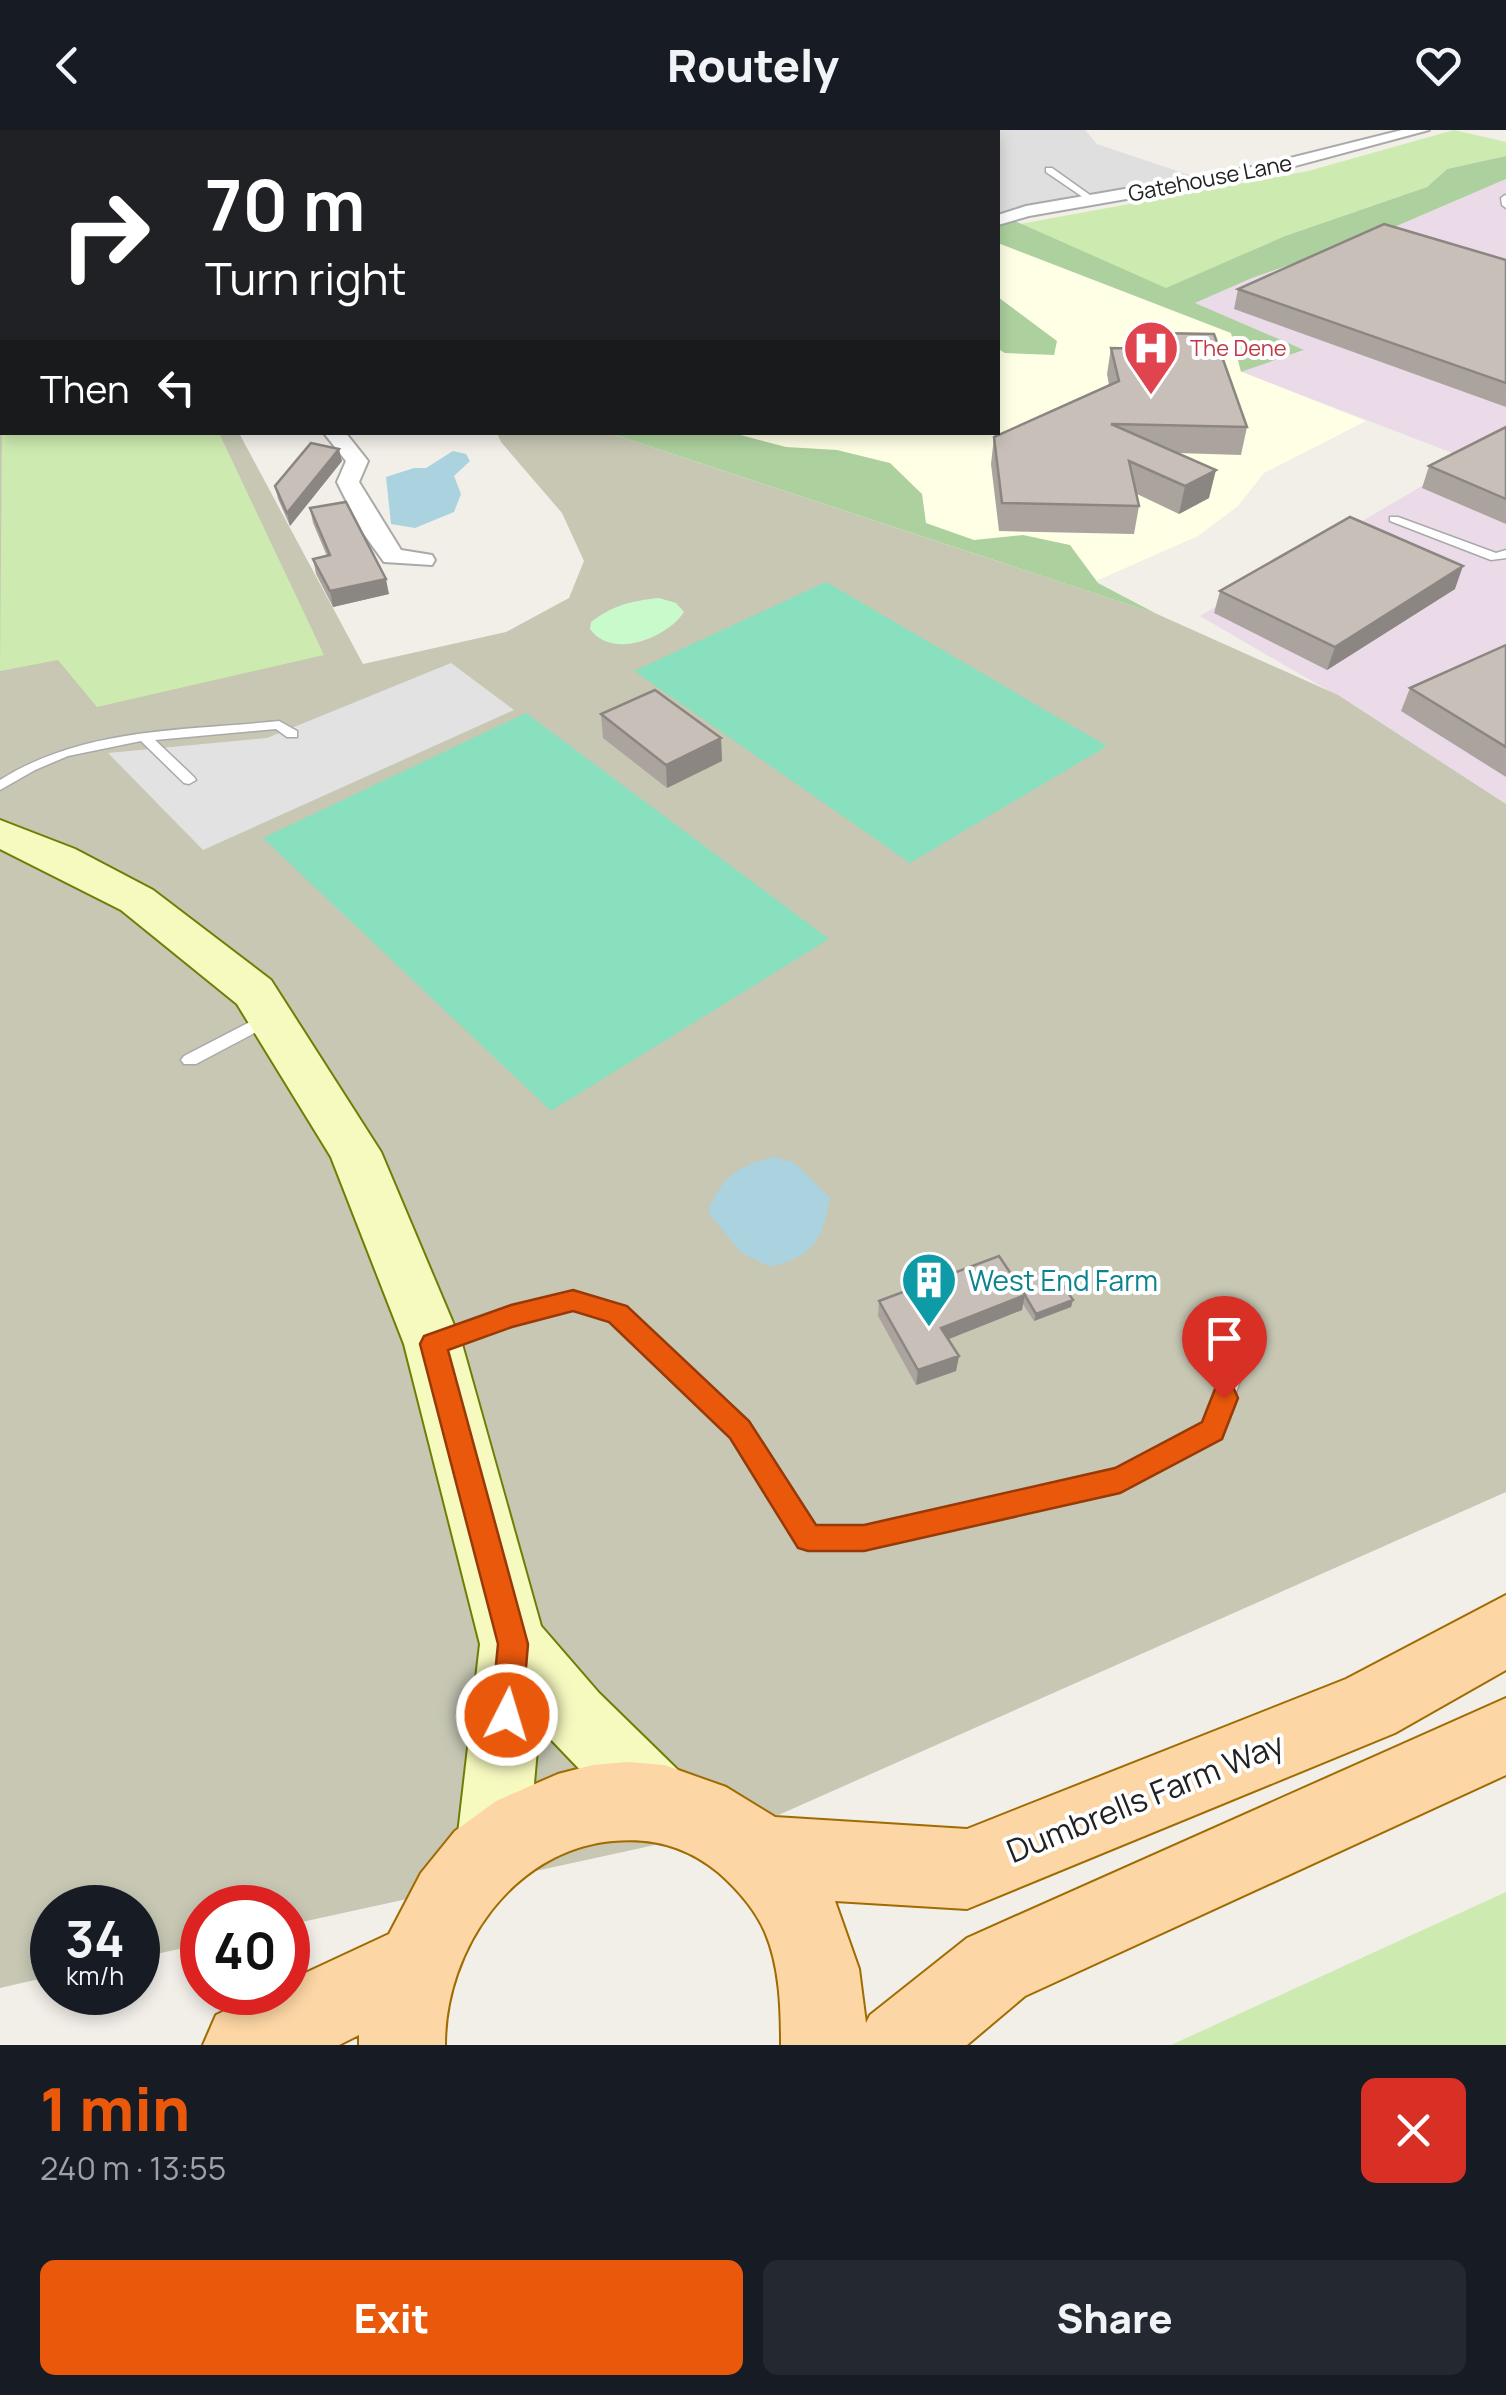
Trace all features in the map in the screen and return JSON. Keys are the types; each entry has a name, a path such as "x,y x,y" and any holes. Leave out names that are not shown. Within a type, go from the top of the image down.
{"main road":[{"name":"Dumbrells Farm Way","path":"760,1856 967,1869 1369,1706 1506,1630"},
{"path":"900,2045 996,1967 1506,1736"},
{"path":"402,2045 417,1964 448,1901 492,1852 544,1818 601,1800 659,1801 712,1820 760,1856 798,1908 820,1972 824,2045"},
{"path":"246,2045 417,1964"}],"street":[{"name":"Gatehouse Lane","path":"1000,220 1258,171 1421,130"},
{"path":"335,435 356,461 348,482 373,530 393,557 423,560"},
{"path":"0,833 60,859 137,900 254,992 355,1152 433,1344 513,1644 492,1852"},
{"path":"513,1644 575,1716 659,1801"}],"lane":[{"path":"1049,170 1093,200"},
{"path":"1394,519 1495,558 1506,554"},
{"path":"0,786 63,752 144,737 279,724 292,734"},
{"path":"144,737 189,780"},
{"path":"190,1060 271,1017"},
{"path":"433,1344 511,1316 573,1300 618,1313 739,1430 808,1538 864,1538 1120,1480 1212,1430 1236,1365"}],"shaded area":[{"path":"1000,130 1085,130 1097,144 1204,180 1000,220"},
{"path":"1506,179 1506,804 1353,705 1200,616 1468,459 1241,372 1302,351 1193,304 1252,278 1378,234"},
{"name":"The Dene","path":"1000,244 1231,333 1242,372 1366,421 1264,473 1238,506 1198,536 1080,588 602,435 1000,435"},
{"path":"0,435 240,435 363,664 506,632 569,598 584,561 562,513 498,435 615,435 1157,614 1338,695 1506,804 1506,1492 765,1821 310,1920 310,1885 180,1885 180,1949 160,1953 160,1885 30,1885 30,1981 0,1988"},
{"path":"451,663 514,710 203,850 108,753 267,738"}],"green space":[{"path":"1454,130 1506,142 1506,156 1447,169 1427,187 1285,236 1166,289 1020,224 1308,171"},
{"path":"1506,156 1506,179 1378,234 1252,278 1195,303 1304,350 1241,372 1231,333 1000,244 1000,219 1006,217 1166,288 1285,236 1427,187 1447,169"},
{"path":"1000,298 1057,341 1054,355 1000,350"},
{"path":"2,435 220,435 324,655 97,707 58,660 0,671"},
{"path":"615,435 741,435 786,447 837,450 890,463 922,494 926,523 974,540 1023,535 1070,545 1098,583 1157,614"},
{"path":"826,582 1107,746 910,863 634,671"},
{"path":"659,598 676,603 684,612 653,637 612,643 590,629 591,622 615,608"},
{"path":"526,713 829,939 551,1111 263,838"},
{"path":"1506,1892 1506,2045 1171,2045"}],"water":[{"path":"453,451 466,454 470,461 454,476 461,494 454,512 415,528 391,524 386,477 426,468"},
{"path":"774,1157 795,1163 830,1198 813,1245 797,1257 770,1267 741,1252 708,1212 732,1175"}],"building":[{"path":"1384,224 1506,260 1506,383 1238,289"},
{"path":"1154,333 1214,334 1247,427 1111,424 1216,470 1185,486 1129,461 1139,506 1002,503 994,437 1119,381 1111,348 1158,349"},
{"path":"1506,427 1506,499 1429,466"},
{"path":"311,443 339,449 287,513 275,486"},
{"path":"346,502 386,579 330,591 313,559 330,555 310,508"},
{"path":"1350,517 1463,566 1335,647 1220,591"},
{"path":"1506,645 1506,747 1410,688"},
{"path":"655,690 721,738 666,765 601,714"},
{"name":"West End Farm","path":"999,1256 1025,1295 941,1328 959,1356 918,1370 879,1301"},
{"path":"1052,1269 1073,1300 1036,1314 1017,1282"}],"place":[{"name":"The Dene","path":"1151,397"},
{"name":"West End Farm","path":"929,1329"}],"route":[{"path":"507,1715 513,1644 433,1344 511,1316 573,1300 618,1313 739,1430 808,1538 864,1538 1120,1480 1212,1430 1224,1398"}]}
